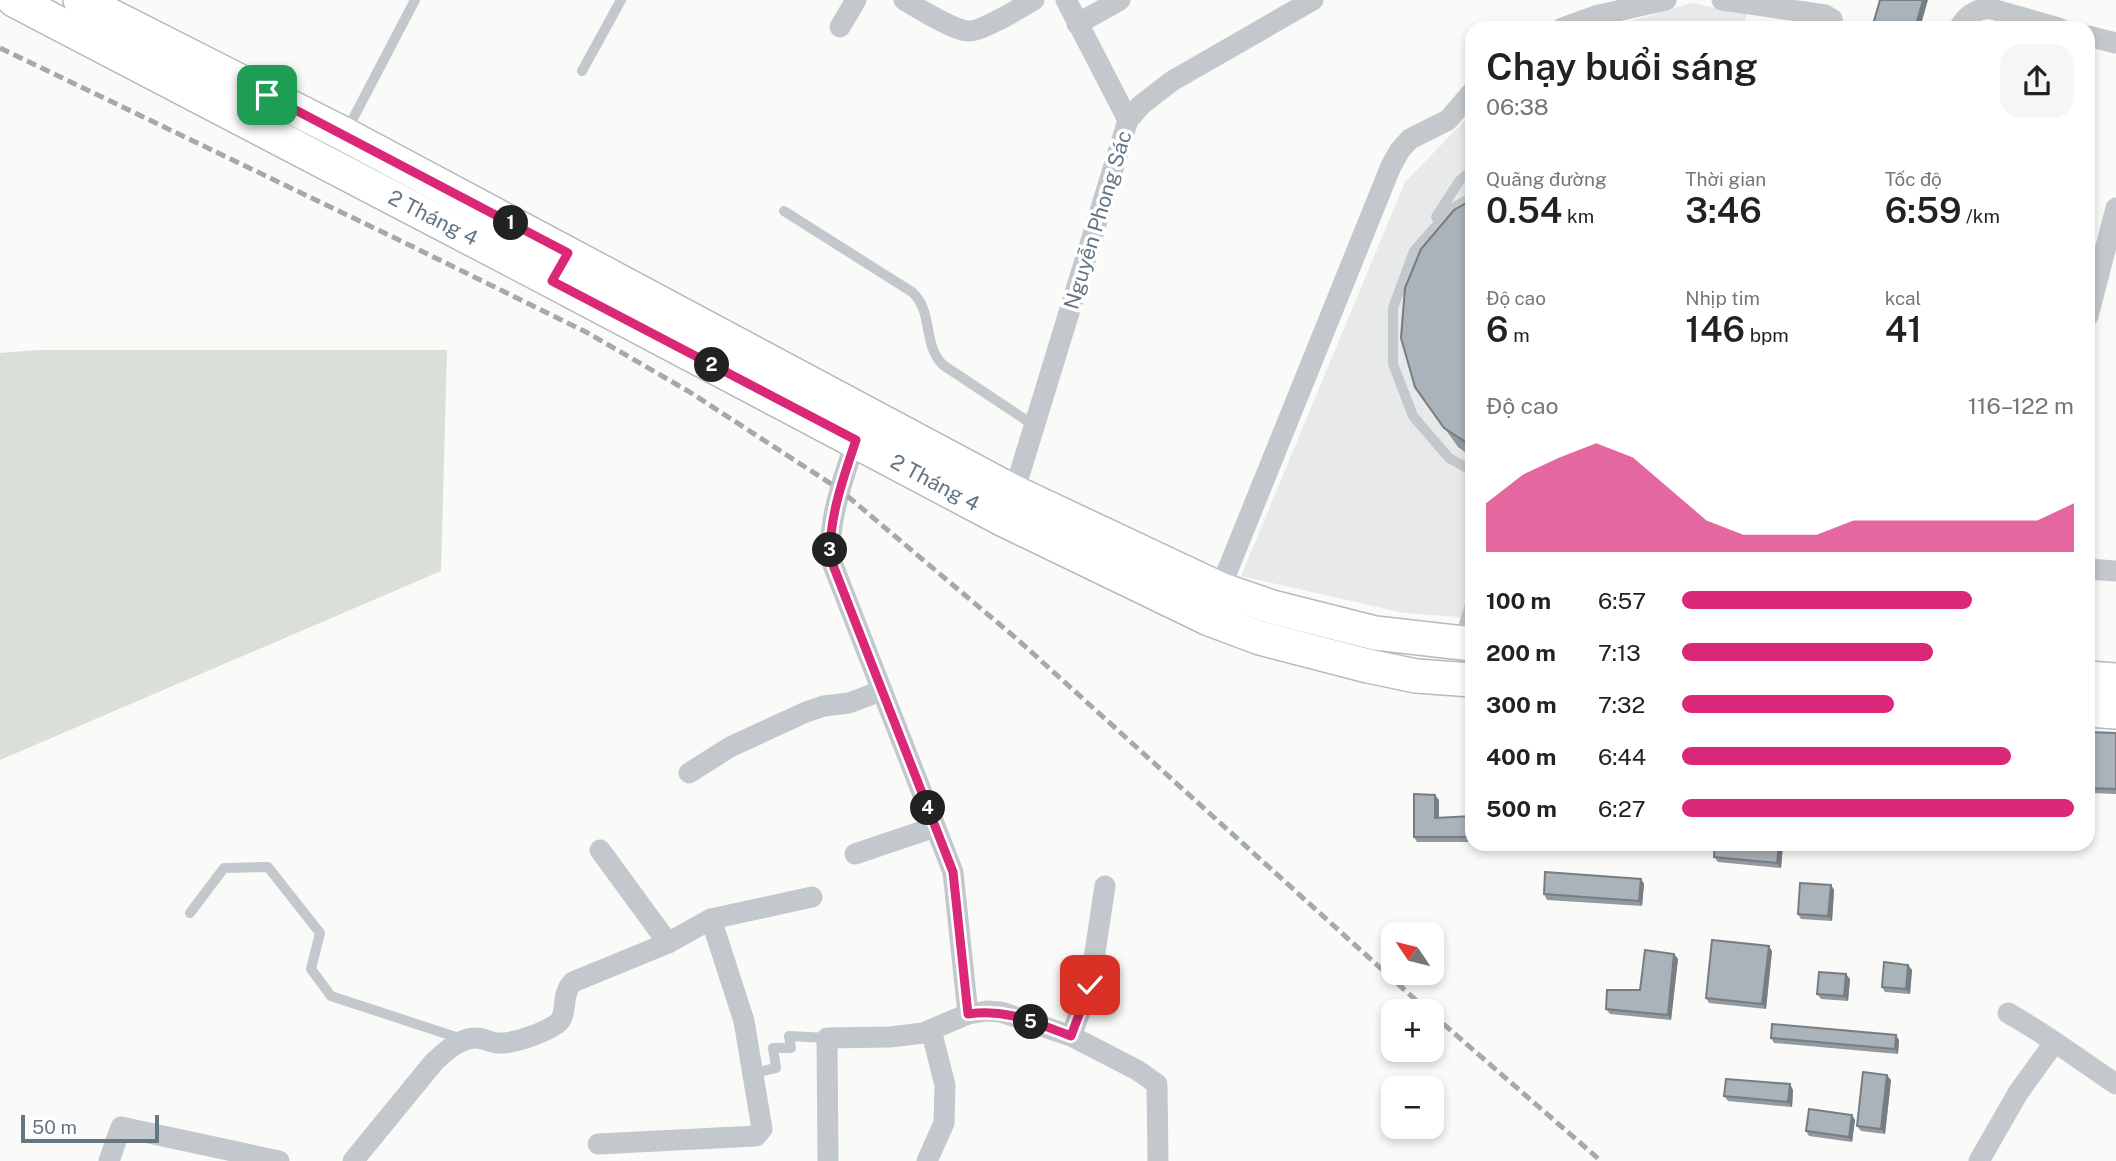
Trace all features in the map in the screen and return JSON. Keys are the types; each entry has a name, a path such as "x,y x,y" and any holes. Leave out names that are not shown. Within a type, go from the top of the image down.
{"main road":[{"name":"2 Tháng 4","path":"80,0 115,12 344,134 560,267 856,440 1009,506 1214,604 1259,638 1416,676 1461,679"},
{"name":"2 Tháng 4","path":"21,2 328,164 560,267 1009,506"},
{"path":"328,164 344,134"},
{"name":"2 Tháng 4","path":"1214,604 1272,607 1375,633 1465,644"},
{"path":"1461,679 1465,644"},
{"path":"2095,678 2116,680"},
{"path":"2095,710 2116,712"}],"street":[{"path":"840,27 856,0"},
{"path":"904,0 959,29 970,31 1034,0"},
{"path":"942,0 959,29"},
{"path":"1066,0 1128,120"},
{"path":"1077,24 1120,0"},
{"name":"Nguyễn Phong Sác","path":"1009,506 1128,120 1141,105 1172,81 1313,0"},
{"path":"1581,21 1665,0"},
{"path":"1722,0 1825,15 1832,21"},
{"path":"1964,21 1976,10 1988,9 2033,21"},
{"path":"2095,38 2116,43"},
{"path":"1214,604 1391,166 1410,139 1448,120 1465,100"},
{"path":"2095,289 2116,208"},
{"path":"856,440 839,489 830,550 834,571 953,872 968,1014"},
{"path":"2095,570 2116,571"},
{"path":"690,774 730,747 806,712 824,706 849,703 881,691"},
{"path":"855,854 935,827"},
{"path":"600,850 668,943"},
{"path":"1071,1036 1090,985 1105,886"},
{"path":"353,1161 434,1062 449,1048 475,1038 509,1042 556,1025 564,1015 566,991 573,982 668,943 711,919 812,897"},
{"path":"598,1144 756,1136 762,1129 744,1021 711,919"},
{"path":"828,1161 827,1038 907,1035 931,1030 968,1014 986,1011 1001,1012 1071,1036 1137,1070 1157,1084 1158,1161"},
{"path":"2008,1013 2042,1032 2054,1043 2116,1084"},
{"path":"927,1161 944,1123 945,1085 931,1030"},
{"path":"1979,1161 2018,1093 2054,1043"},
{"path":"109,1161 121,1127 279,1161"}],"lane":[{"path":"344,134 415,0"},
{"path":"582,71 621,0"},
{"path":"1465,176 1414,251 1393,308 1393,364 1413,416 1449,458 1465,467"},
{"path":"1414,251 1451,209 1465,201"},
{"path":"784,211 912,292 920,299 925,310 931,349 936,358 1035,426"},
{"path":"190,913 224,868 268,867 320,933 311,969 331,996 464,1040"},
{"path":"753,1073 776,1068 773,1048 791,1048 789,1036 827,1038"}],"shaded area":[{"path":"1692,3 1747,14 1745,21 1632,21"},
{"path":"1465,120 1465,617 1404,613 1241,576 1405,182"},
{"path":"37,350 447,350 441,571 0,760 0,353"}],"building":[{"path":"1880,0 1923,0 1917,21 1874,21"},
{"path":"1465,204 1465,442 1444,428 1415,387 1401,338 1405,288 1421,249 1454,210"},
{"path":"2095,732 2116,733 2116,789 2095,788"},
{"path":"1414,794 1435,795 1435,818 1465,816 1465,837 1414,837"},
{"path":"1714,851 1778,851 1777,863 1714,857"},
{"path":"1545,872 1641,879 1639,901 1544,894"},
{"path":"1800,883 1831,885 1828,916 1798,914"},
{"path":"1712,940 1769,946 1762,1004 1706,998"},
{"path":"1645,950 1674,954 1668,1015 1606,1009 1607,990 1640,990"},
{"path":"1884,962 1908,965 1906,989 1882,987"},
{"path":"1819,972 1846,974 1844,996 1817,994"},
{"path":"1772,1024 1896,1035 1895,1049 1771,1038"},
{"path":"1863,1072 1887,1075 1881,1129 1857,1126"},
{"path":"1726,1079 1790,1084 1788,1102 1724,1096"},
{"path":"1809,1109 1852,1115 1849,1137 1806,1131"}],"railway":[{"path":"0,48 586,332 688,391 839,489 1017,639 1415,999"},
{"path":"1444,1024 1601,1161"}],"route":[{"path":"267,95 568,253 552,281 856,440 839,489 830,550 831,560 953,872 968,1014 1001,1012 1071,1036 1090,985"}]}
